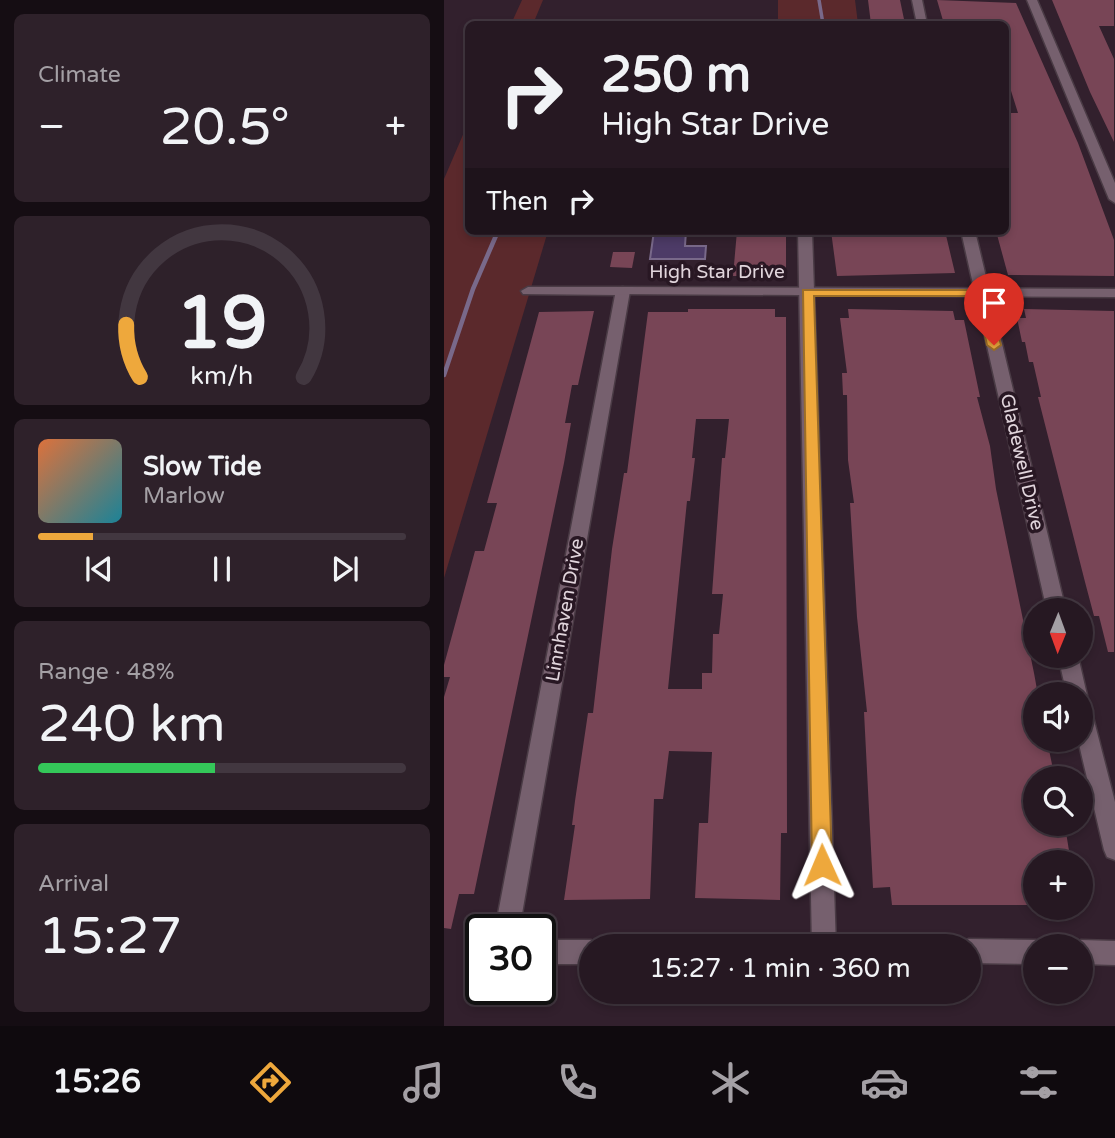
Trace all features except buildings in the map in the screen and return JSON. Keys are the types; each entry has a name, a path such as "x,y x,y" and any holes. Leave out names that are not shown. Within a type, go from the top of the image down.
{"street":[{"path":"917,0 921,21"},
{"path":"1032,0 1114,199"},
{"path":"805,235 824,934"},
{"name":"Gladewell Drive","path":"969,235 1054,598"},
{"name":"High Star Drive","path":"529,291 1114,293"},
{"name":"Linnhaven Drive","path":"512,914 515,887 622,291"},
{"path":"1091,752 1114,850"},
{"path":"981,951 1023,952"},
{"path":"556,952 579,952"},
{"path":"1093,952 1114,953"}],"shaded area":[{"path":"522,0 543,0 534,21 512,21"},
{"path":"778,0 855,0 858,21 778,21"},
{"path":"465,130 465,235 547,235 444,578 444,179"},
{"path":"653,235 686,235 685,246 706,246 705,259 650,259"}],"waterway":[{"path":"819,0 822,21"},
{"path":"444,375 473,289 496,235"}],"route":[{"path":"822,865 807,292 981,292 994,345"}]}
